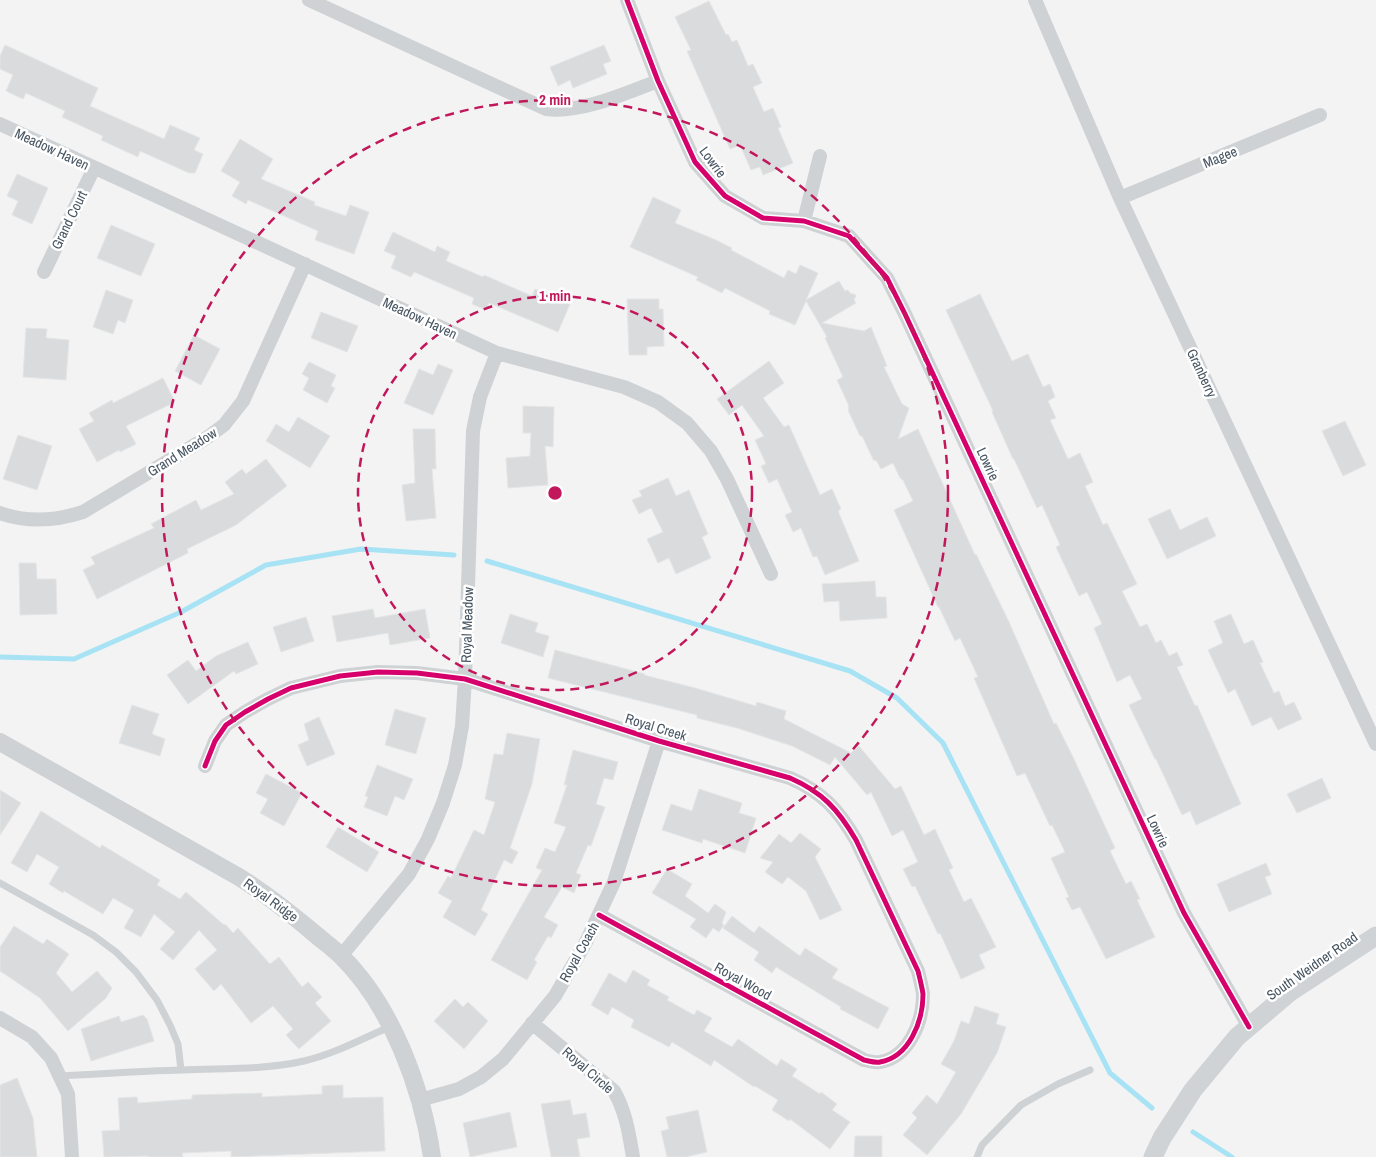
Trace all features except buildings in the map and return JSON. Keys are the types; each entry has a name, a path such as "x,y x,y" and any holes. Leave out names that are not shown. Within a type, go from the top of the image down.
{"main road":[{"name":"South Weidner Road","path":"1153,1157 1162,1138 1193,1090 1237,1037 1290,992 1376,936"}],"street":[{"path":"309,0 546,108 557,110 573,109 658,81"},
{"name":"Lowrie","path":"627,0 658,81 696,162 725,196 763,218 804,221 849,236 887,278 906,314 1184,913 1249,1028"},
{"name":"Granberry","path":"1035,0 1120,198 1376,744"},
{"name":"Magee","path":"1120,198 1320,115"},
{"name":"Meadow Haven","path":"0,124 497,353 624,387 658,402 673,412 700,436 721,466 771,574"},
{"path":"804,221 820,156"},
{"name":"Grand Court","path":"44,272 94,168"},
{"name":"Grand Meadow","path":"0,513 40,521 62,519 83,512 208,437 224,425 243,401 305,264"},
{"name":"Royal Meadow","path":"341,956 409,874 428,839 443,803 455,765 462,726 465,679 473,432 480,397 497,353"},
{"name":"Royal Creek","path":"205,766 215,742 226,726 260,703 291,688 340,676 378,672 417,673 465,679 659,741 798,781 823,796 846,823 856,840 918,971 923,992 922,1008 917,1026 906,1048 894,1058 878,1063"},
{"name":"Royal Coach","path":"420,1100 459,1089 481,1077 503,1059 555,996 586,942 614,882 659,741"},
{"name":"Royal Ridge","path":"0,742 239,877 272,898 341,956 372,994 391,1026 420,1100 432,1157"},
{"name":"Royal Wood","path":"599,915 864,1060 878,1063"},
{"path":"0,1018 32,1037 51,1058 68,1094 72,1157"},
{"name":"Royal Circle","path":"532,1023 614,1091 627,1120 633,1157"}],"lane":[{"path":"0,883 93,936 116,952 136,972 157,1000 170,1026 178,1044 182,1070"},
{"path":"60,1076 257,1068 305,1061 331,1053 391,1026"},
{"path":"977,1157 982,1145 1021,1105 1058,1084 1090,1070"}],"waterway":[{"path":"0,657 74,659 181,612 266,565 361,549 454,555"},
{"path":"487,561 850,671 897,698 943,743 1110,1073 1152,1108"},
{"path":"1193,1132 1232,1157"}],"cycle path":[{"path":"627,0 658,81 695,162 725,196 763,218 804,221 849,236 887,278 1184,913 1249,1027"},
{"path":"205,766 215,741 226,725 268,699 291,688 340,676 378,672 417,673 465,679 659,741 790,778 811,789 836,810 856,840 918,971 923,994 917,1027 906,1046 890,1059 878,1062 864,1060 599,915"}]}
